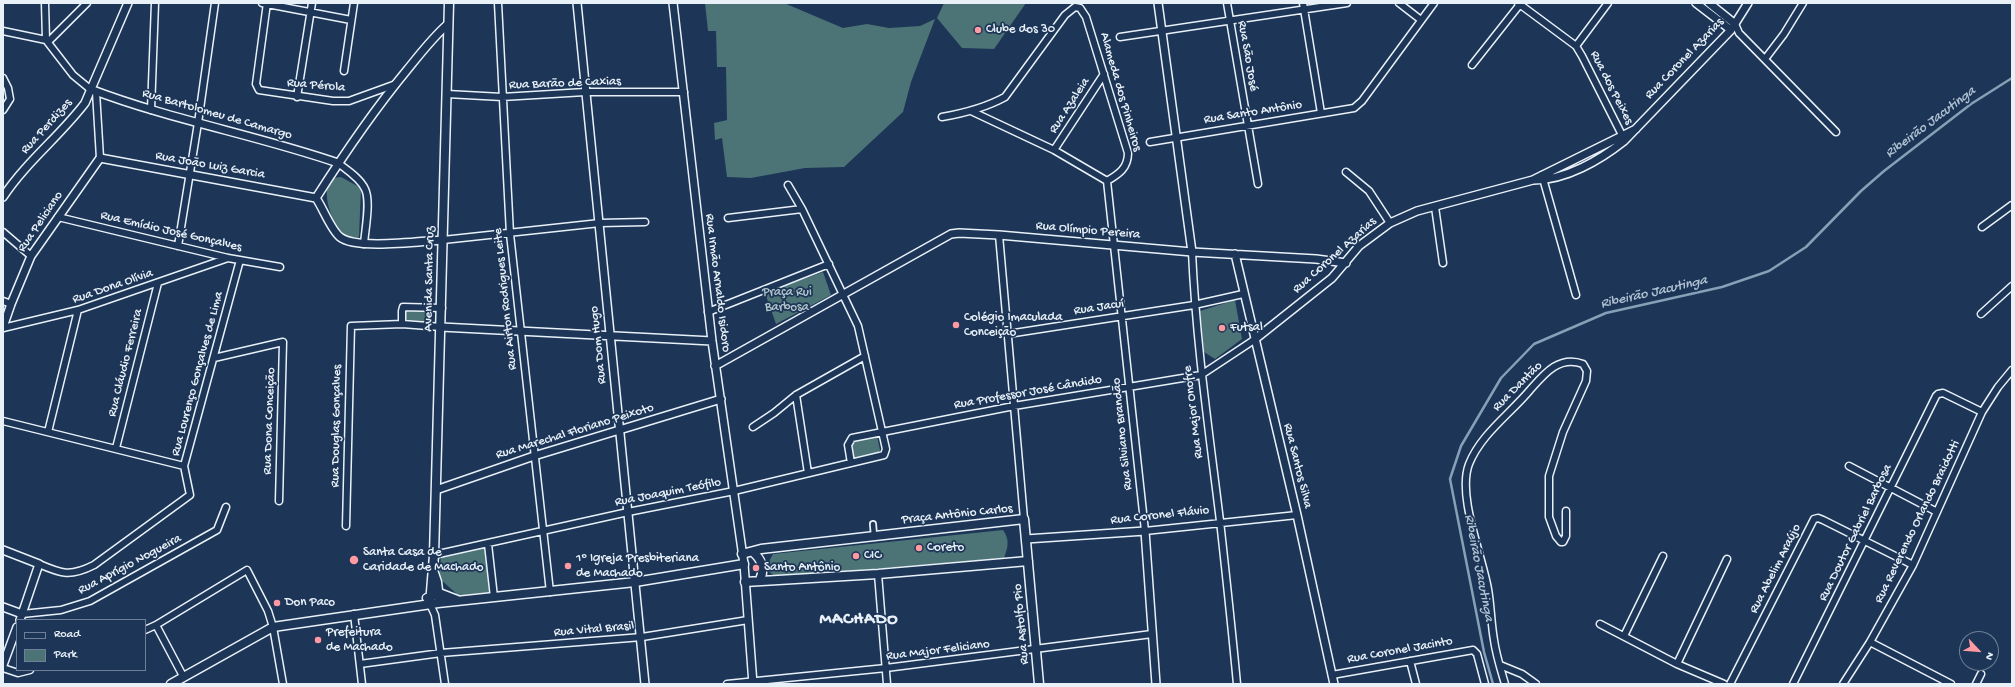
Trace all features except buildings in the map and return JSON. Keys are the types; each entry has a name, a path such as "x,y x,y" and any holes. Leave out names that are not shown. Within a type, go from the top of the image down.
{"main road":[{"name":"Avenida Santa Cruz","path":"433,601 449,3"},
{"name":"Praça Antônio Carlos","path":"742,554 874,536 1024,519 1028,561"},
{"path":"753,552 759,557 763,565 763,573 760,580"},
{"path":"745,582 878,574 1028,561"},
{"name":"Rua Astolfo Pio","path":"1028,561 1039,684"},
{"path":"171,684 273,627 354,614 411,608 433,601 550,592 635,582 744,564"},
{"path":"433,573 440,593 457,600"},
{"path":"433,601 440,593"}],"street":[{"path":"45,3 47,41 73,75 93,90 100,158"},
{"path":"47,41 87,3"},
{"name":"Rua Perdizes","path":"3,197 11,185 47,144 74,117 85,103 93,90 128,3"},
{"path":"151,110 155,3"},
{"path":"178,246 190,176 215,3"},
{"path":"265,3 351,20"},
{"name":"Rua Pérola","path":"265,3 256,88 263,92 333,101 349,100 396,84"},
{"path":"297,97 312,3"},
{"path":"344,71 354,3"},
{"name":"Rua Airton Rodrigues Leite","path":"498,3 510,234 542,532 550,592"},
{"name":"Rua Dom Hugo","path":"577,3 635,582 642,637 645,684"},
{"name":"Rua Irmão Arnaldo Isidoro","path":"673,3 708,312 744,564"},
{"name":"Rua Major Onofre","path":"1158,3 1192,252 1194,305 1201,375 1220,522 1237,684"},
{"name":"Rua São José","path":"1227,3 1258,184"},
{"path":"1303,3 1321,113"},
{"path":"1120,37 1347,3"},
{"path":"1399,3 1421,20 1434,3"},
{"path":"1472,65 1520,3"},
{"name":"Rua dos Peixes","path":"1520,3 1576,46 1623,138"},
{"path":"1576,46 1608,3"},
{"path":"1696,3 1733,27"},
{"path":"1709,3 1836,132"},
{"name":"Rua Coronel Azarias","path":"1254,340 1324,285 1346,263 1359,246 1390,223 1417,211 1533,180 1570,172 1595,160 1636,129 1733,27 1748,3"},
{"path":"1765,59 1784,34 1803,3"},
{"name":"Alameda dos Pinheiros","path":"971,112 1005,97 1065,15 1075,8 1084,11 1128,153 1128,160 1125,168 1107,182"},
{"name":"Rua Santo Antônio","path":"1150,142 1348,109 1358,105 1421,20"},
{"path":"448,24 437,34 396,84 338,163 316,198 339,236 350,243 364,244 443,240 510,234 600,223 645,222"},
{"path":"3,31 47,41"},
{"name":"Rua Azaleia","path":"1054,150 1104,74"},
{"path":"3,78 8,88 3,110"},
{"name":"Rua Bartolomeu de Camargo","path":"93,90 151,110 309,153 338,163"},
{"name":"Rua Barão de Caxias","path":"447,94 502,97 585,92 684,92"},
{"path":"942,117 971,112 1054,150 1107,182"},
{"name":"Rua Coronel Azarias","path":"1543,178 1623,138"},
{"name":"Rua João Luiz Garcia","path":"100,158 190,176 316,198"},
{"name":"Rua Peliciano","path":"3,328 11,304 31,256 100,158"},
{"path":"338,163 360,181 368,198 364,244"},
{"path":"1346,172 1369,191 1390,223"},
{"path":"1543,178 1576,295"},
{"name":"Rua Silviano Brandão","path":"1107,182 1145,531 1156,684"},
{"path":"788,185 802,209 844,293 858,326 882,431"},
{"path":"1982,227 2012,205"},
{"path":"1435,207 1443,262"},
{"path":"728,218 802,209"},
{"name":"Rua Emídio José Gonçalves","path":"58,218 228,258 280,267"},
{"path":"3,232 31,256"},
{"name":"Rua Olímpio Pereira","path":"844,293 951,234 959,233 999,235 1192,252 1316,259 1346,263"},
{"path":"999,235 1024,519"},
{"name":"Rua Santos Silva","path":"1235,254 1243,294 1297,515 1334,684"},
{"name":"Rua Dona Olívia","path":"3,328 78,310 228,258"},
{"name":"Rua Lourenço Gonçalves de Lima","path":"38,564 58,572 69,574 80,572 94,565 190,495 184,466 240,260"},
{"path":"708,312 829,264"},
{"name":"Rua Cláudio Ferreira","path":"116,448 158,283"},
{"path":"1980,314 2012,286"},
{"path":"715,366 844,293"},
{"name":"Rua Jacuí","path":"1008,334 1194,305 1243,294"},
{"path":"3,301 11,304"},
{"path":"442,308 403,307 402,324 520,332 712,341"},
{"path":"48,432 78,310"},
{"name":"Rua Douglas Gonçalves","path":"346,526 351,326 402,324"},
{"path":"1201,375 1254,340"},
{"name":"Rua Dona Conceição","path":"214,358 284,342 279,502"},
{"path":"753,426 774,413 796,396 865,356"},
{"name":"Rua Dantão","path":"1500,665 1494,640 1488,588 1467,500 1465,483 1469,464 1495,425 1514,409 1548,370 1558,364 1568,361 1583,364 1587,371 1586,381 1563,432 1549,476 1549,517 1556,536 1561,542 1563,542 1566,536 1566,511"},
{"name":"Rua Reverendo Orlando Braidotti","path":"1843,684 1870,642 1913,565 1982,412 1998,387 2012,370"},
{"name":"Rua Professor José Cândido","path":"851,463 849,441 852,438 1014,406 1201,375"},
{"name":"Rua Doutor Gabriel Barbosa","path":"1794,684 1936,396 1940,392 1982,412"},
{"path":"796,396 808,473"},
{"name":"Rua Marechal Floriano Peixoto","path":"436,490 534,456 721,399"},
{"path":"3,421 184,466"},
{"name":"Rua Joaquim Teófilo","path":"434,555 628,512 734,491 884,455 886,449 882,431"},
{"path":"1849,466 1937,512"},
{"name":"Rua Aprígio Nogueira","path":"3,607 21,617 61,610 90,601 217,530 226,507"},
{"name":"Rua Coronel Flávio","path":"1026,539 1145,531 1297,515"},
{"name":"Rua Abelim Araújo","path":"1730,684 1814,519 1818,518 1823,520 1913,565"},
{"path":"873,524 874,536"},
{"path":"488,544 494,597"},
{"path":"3,550 38,564 21,617"},
{"path":"1624,636 1662,556"},
{"path":"1678,664 1727,559"},
{"path":"744,564 753,683"},
{"path":"146,630 156,626 247,570 268,611 273,627 283,684"},
{"path":"878,574 887,684"},
{"path":"433,601 445,684"},
{"path":"354,614 362,684"},
{"name":"Rua Vital Brasil","path":"360,664 441,653 642,637 748,620"},
{"path":"1600,624 1678,664 1724,684"},
{"path":"156,626 183,676"},
{"path":"3,665 16,630"},
{"name":"Rua Major Feliciano","path":"727,684 753,683 886,668 1152,634"},
{"path":"1870,642 1951,684"},
{"name":"Rua Coronel Jacinto","path":"1332,675 1473,650 1477,654 1485,684"},
{"path":"1410,661 1416,684"},
{"path":"1500,665 1505,684"},
{"path":"1500,665 1522,674 1536,684"},
{"path":"3,668 18,673 26,671"},
{"path":"1976,684 1981,674"},
{"path":"1710,684 1717,681"}],"green space":[{"path":"705,3 784,3 843,28 867,24 889,28 920,26 935,19 911,82 903,112 844,167 805,168 751,178 727,177 722,138 715,140 714,123 727,120 726,67 717,67 716,31 708,31"},
{"name":"Clube dos 30","path":"944,3 1026,3 994,49 962,48 937,18"},
{"path":"341,177 361,188 359,237 350,240 340,230 332,217 327,196 328,185 333,178"},
{"name":"Praça Rui Barbosa","path":"823,272 831,295 776,324 765,293"},
{"path":"1235,300 1242,339 1215,359 1204,352 1200,311"},
{"path":"404,308 432,310 432,323 403,321"},
{"path":"877,436 880,450 878,455 853,460 851,446 853,441"},
{"path":"1003,530 1007,537 1008,544 1004,558 777,577 769,572 767,565 773,554"},
{"path":"486,547 492,590 489,593 459,596 439,578 441,557"}],"waterway":[{"name":"Ribeirão Jacutinga","path":"1493,684 1484,652 1450,479 1461,446 1501,378 1534,344 1606,313 1722,287 1769,271 1806,247 1861,191 1884,171 1971,104 2012,78"}],"place":[{"name":"Clube dos 30","path":"978,30"},
{"name":"Colégio Imaculada Conceição","path":"956,325"},
{"name":"Futsal","path":"1222,328"},
{"name":"Coreto","path":"919,548"},
{"name":"CIC","path":"856,556"},
{"name":"Santa Casa de Caridade de Machado","path":"354,560"},
{"name":"1º Igreja Presbiteriana de Machado","path":"568,566"},
{"name":"Santo Antônio","path":"756,568"},
{"name":"Don Paco","path":"277,603"},
{"name":"Prefeitura de Machado","path":"318,640"}],"district":[{"name":"MACHADO","path":"859,620"}]}
